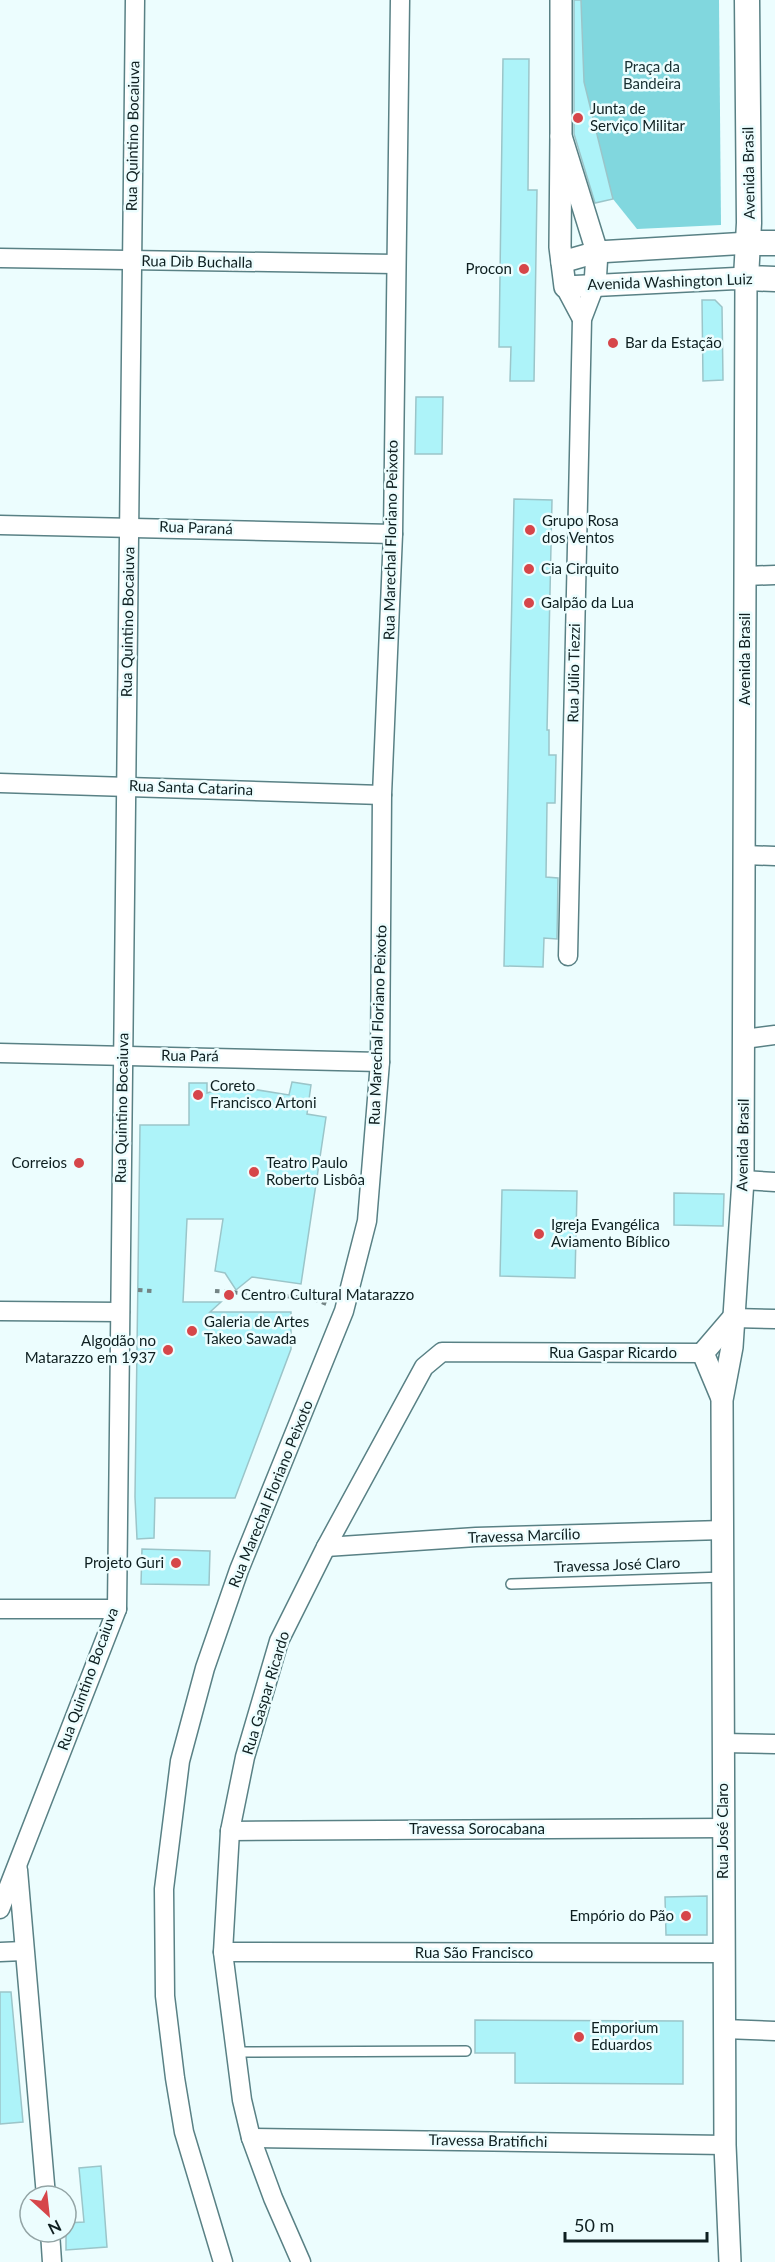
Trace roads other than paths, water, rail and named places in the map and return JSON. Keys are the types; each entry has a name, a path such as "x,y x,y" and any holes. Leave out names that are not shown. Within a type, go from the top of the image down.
{"main road":[{"name":"Avenida Brasil","path":"746,278 749,243 747,0"},
{"name":"Avenida Washington Luiz","path":"749,243 775,243"},
{"name":"Avenida Washington Luiz","path":"746,278 775,279"}],"street":[{"name":"Rua Quintino Bocaiuva","path":"45,2184 17,1865 117,1609 135,0"},
{"name":"Rua Marechal Floriano Peixoto","path":"223,2262 184,2132 175,2078 165,1996 162,1936 167,1847 180,1761 205,1668 239,1570 344,1311 367,1221 380,1062 382,795 393,534 400,0"},
{"name":"Rua Júlio Tiezzi","path":"561,0 562,262 565,287 582,319"},
{"path":"561,130 597,252"},
{"name":"Avenida Washington Luiz","path":"562,262 597,252 749,243"},
{"name":"Rua Júlio Tiezzi","path":"568,956 582,319 595,285 597,252"},
{"name":"Rua Dib Buchalla","path":"0,258 395,264"},
{"name":"Avenida Washington Luiz","path":"565,287 746,278"},
{"name":"Avenida Brasil","path":"733,1318 744,1180 746,278"},
{"name":"Rua Paraná","path":"0,525 129,526 393,534"},
{"path":"745,576 775,575"},
{"name":"Rua Santa Catarina","path":"0,783 382,795"},
{"path":"744,855 775,856"},
{"path":"744,1039 775,1035"},
{"name":"Rua Pará","path":"0,1053 380,1062"},
{"path":"744,1180 775,1182"},
{"path":"0,1311 120,1312"},
{"path":"703,1353 733,1318 775,1319"},
{"name":"Rua José Claro","path":"730,2262 725,2145 724,2029 723,1400 732,1347 733,1318"},
{"name":"Rua Gaspar Ricardo","path":"301,2262 273,2198 251,2138 235,2052 224,1952 230,1831 245,1757 279,1641 326,1547 424,1367 442,1352 703,1353"},
{"name":"Rua José Claro","path":"703,1353 714,1374 723,1400"},
{"name":"Travessa Marcílio","path":"326,1547 476,1536 723,1530"},
{"path":"0,1609 117,1609"},
{"path":"723,1743 775,1744"},
{"name":"Travessa Sorocabana","path":"230,1831 723,1828"},
{"path":"0,1909 17,1865"},
{"path":"0,1952 24,1951"},
{"name":"Rua São Francisco","path":"224,1952 724,1953"},
{"path":"724,2029 775,2031"},
{"name":"Travessa Bratifichi","path":"251,2138 725,2145"},
{"path":"286,2262 292,2240"},
{"path":"51,2244 52,2262"}],"lane":[{"name":"Travessa José Claro","path":"511,1584 724,1577"},
{"path":"235,2052 466,2051"}],"place":[{"name":"Junta de Serviço Militar","path":"578,118"},
{"name":"Procon","path":"524,269"},
{"name":"Bar da Estação","path":"613,343"},
{"name":"Grupo Rosa dos Ventos","path":"530,530"},
{"name":"Cia Cirquito","path":"529,569"},
{"name":"Galpão da Lua","path":"529,603"},
{"name":"Coreto Francisco Artoni","path":"198,1095"},
{"name":"Correios","path":"79,1163"},
{"name":"Teatro Paulo Roberto Lisbôa","path":"254,1172"},
{"name":"Igreja Evangélica Aviamento Bíblico","path":"539,1234"},
{"name":"Centro Cultural Matarazzo","path":"229,1295"},
{"name":"Galeria de Artes Takeo Sawada","path":"192,1331"},
{"name":"Algodão no Matarazzo em 1937","path":"168,1350"},
{"name":"Projeto Guri","path":"176,1563"},
{"name":"Empório do Pão","path":"686,1916"},
{"name":"Emporium Eduardos","path":"579,2037"}],"park label":[{"name":"Praça da Bandeira","path":"652,76"}]}
